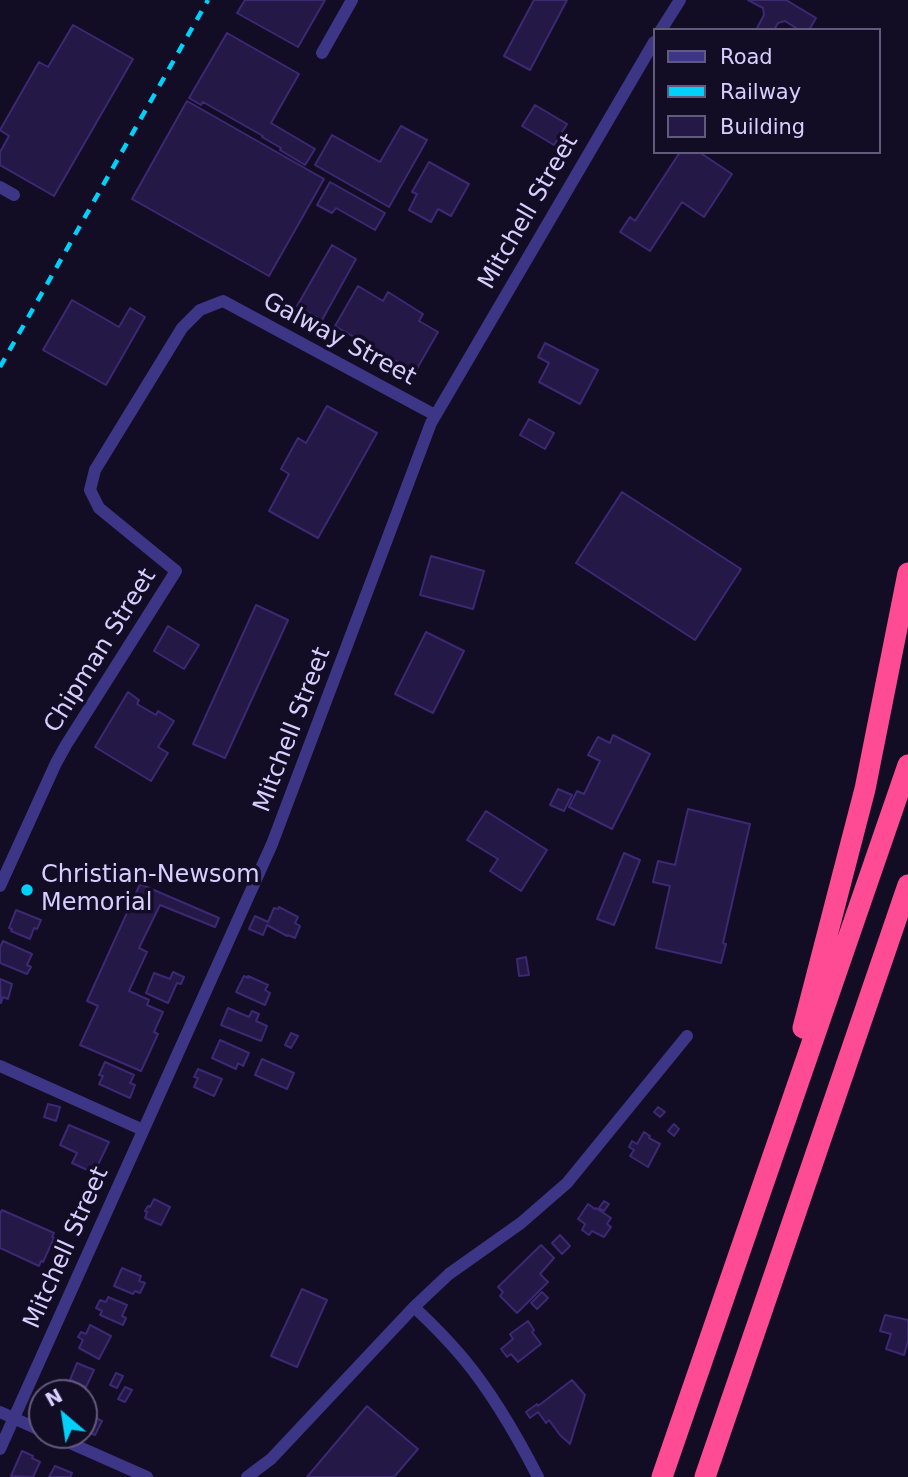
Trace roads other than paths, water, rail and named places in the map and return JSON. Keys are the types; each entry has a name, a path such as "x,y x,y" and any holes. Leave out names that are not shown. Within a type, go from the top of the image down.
{"highway":[{"path":"764,1178 865,789 908,573"},
{"path":"662,1477 908,765"},
{"path":"705,1477 908,885"},
{"path":"880,967 908,910"}],"street":[{"path":"322,53 352,0"},
{"path":"663,28 680,0"},
{"name":"Mitchell Street","path":"0,1449 272,844 435,415 652,44"},
{"path":"0,187 14,195"},
{"name":"Galway Street","path":"223,301 435,415"},
{"name":"Chipman Street","path":"0,886 55,763 176,571 99,508 90,490 95,470 181,328 200,310 223,301"},
{"path":"247,1477 271,1460 414,1307 449,1274 521,1223 567,1183 687,1036"},
{"path":"0,1066 143,1130"},
{"path":"414,1307 464,1359 492,1397 538,1477"},
{"path":"0,1412 28,1424"},
{"path":"83,1449 146,1477"}],"railway":[{"path":"0,367 208,0"}],"place":[{"name":"Christian-Newsom Memorial","path":"27,890"}]}
